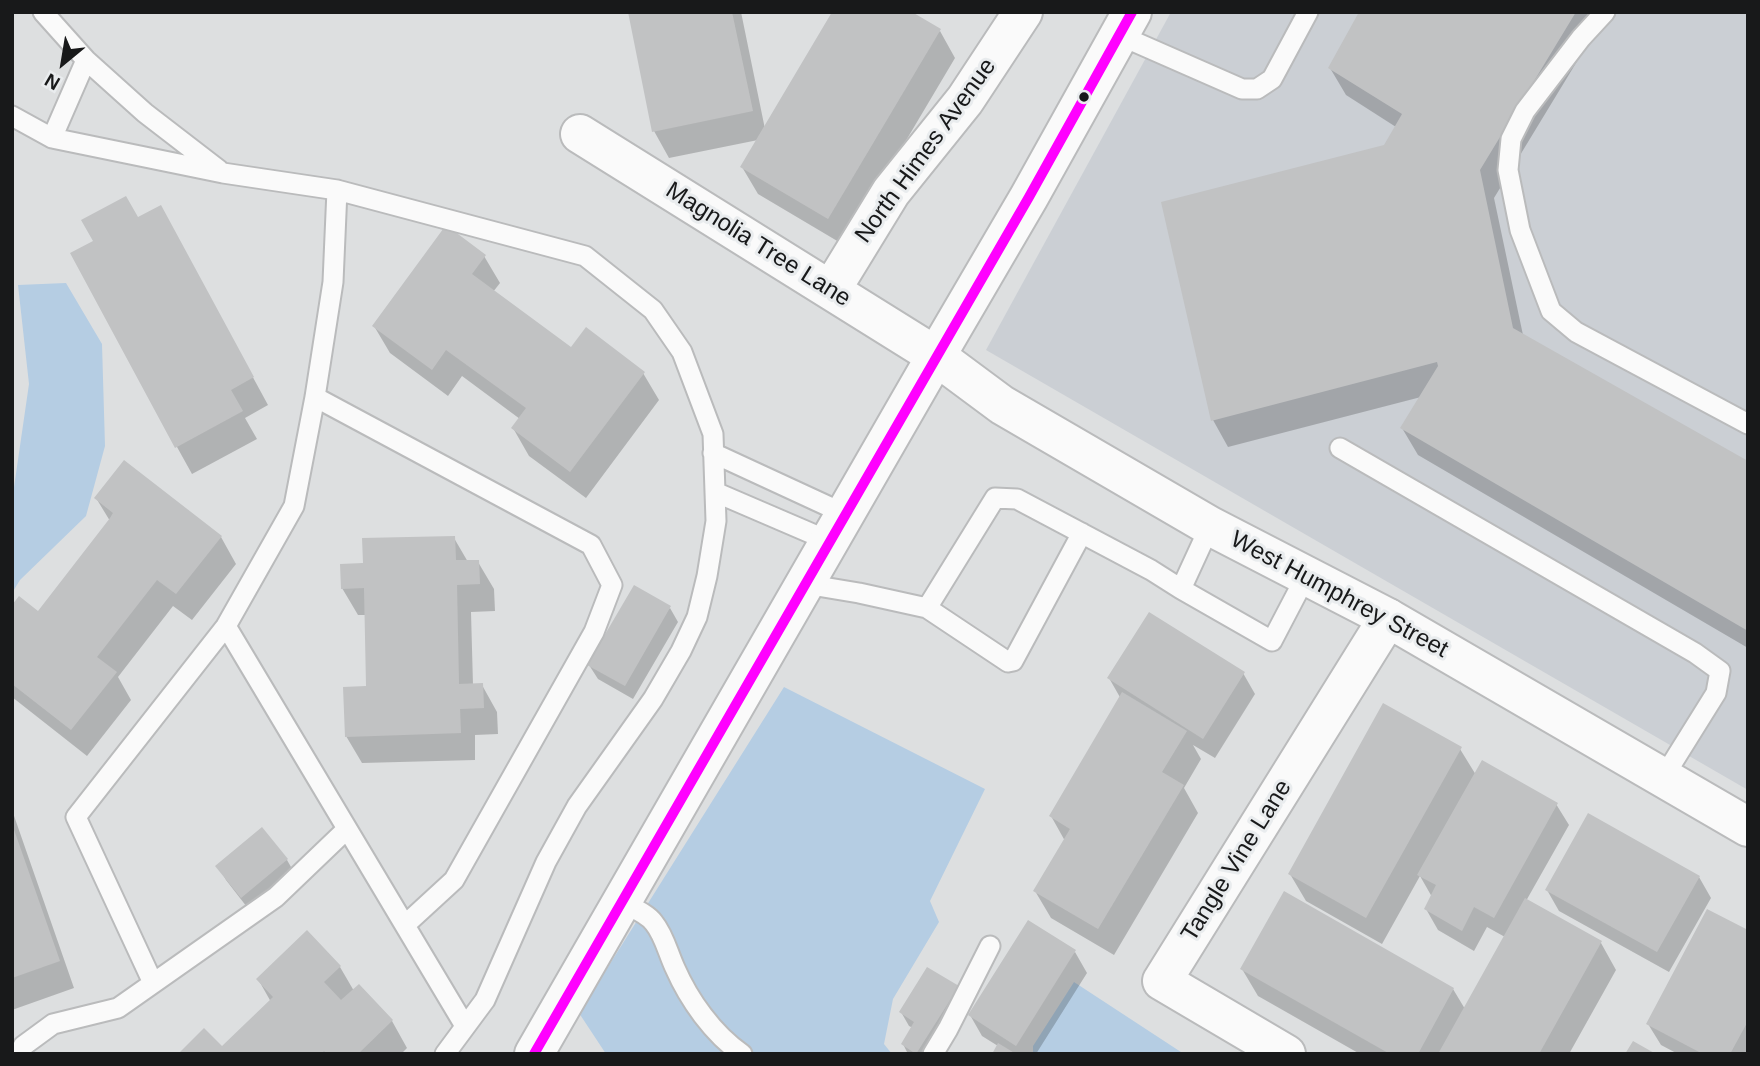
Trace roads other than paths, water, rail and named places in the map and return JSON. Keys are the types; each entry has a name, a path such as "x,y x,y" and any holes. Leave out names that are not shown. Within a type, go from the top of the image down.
{"street":[{"name":"North Himes Avenue","path":"831,290 891,192 965,100 1023,12"},
{"path":"534,1054 1030,197 1126,24"},
{"name":"Magnolia Tree Lane","path":"580,134 936,356"},
{"name":"West Humphrey Street","path":"936,356 1002,405 1210,526 1388,618 1748,827"},
{"name":"Tangle Vine Lane","path":"1286,1054 1162,981 1388,618"}],"lane":[{"path":"43,12 86,60 145,113 223,173"},
{"path":"1126,24 1242,89 1257,89 1272,79 1308,12"},
{"path":"1605,12 1581,38 1525,111 1511,139 1508,170 1520,230 1551,311 1559,318 1576,332 1748,424"},
{"path":"52,138 86,60"},
{"path":"12,116 52,138 223,173 337,190 586,256 653,310 682,352 713,434 716,522 697,617 653,699 577,806 546,862 485,1000 445,1054"},
{"path":"153,983 76,817 226,625 294,506 333,282 337,190"},
{"path":"315,397 591,545 612,585 594,632 454,880 405,925"},
{"path":"1339,448 1695,653 1720,671 1716,694 1663,778"},
{"path":"713,453 837,528"},
{"path":"715,492 837,528"},
{"path":"926,608 995,498 1017,499 1151,570 1272,641 1306,576"},
{"path":"1181,589 1210,526"},
{"path":"805,583 926,608 1008,662 1013,660 1082,533"},
{"path":"226,625 465,1026"},
{"path":"26,1051 53,1024 118,1008 276,897 347,829"},
{"path":"621,902 655,923 676,970 695,1003 714,1029 742,1054"},
{"path":"933,1054 990,946"}]}
